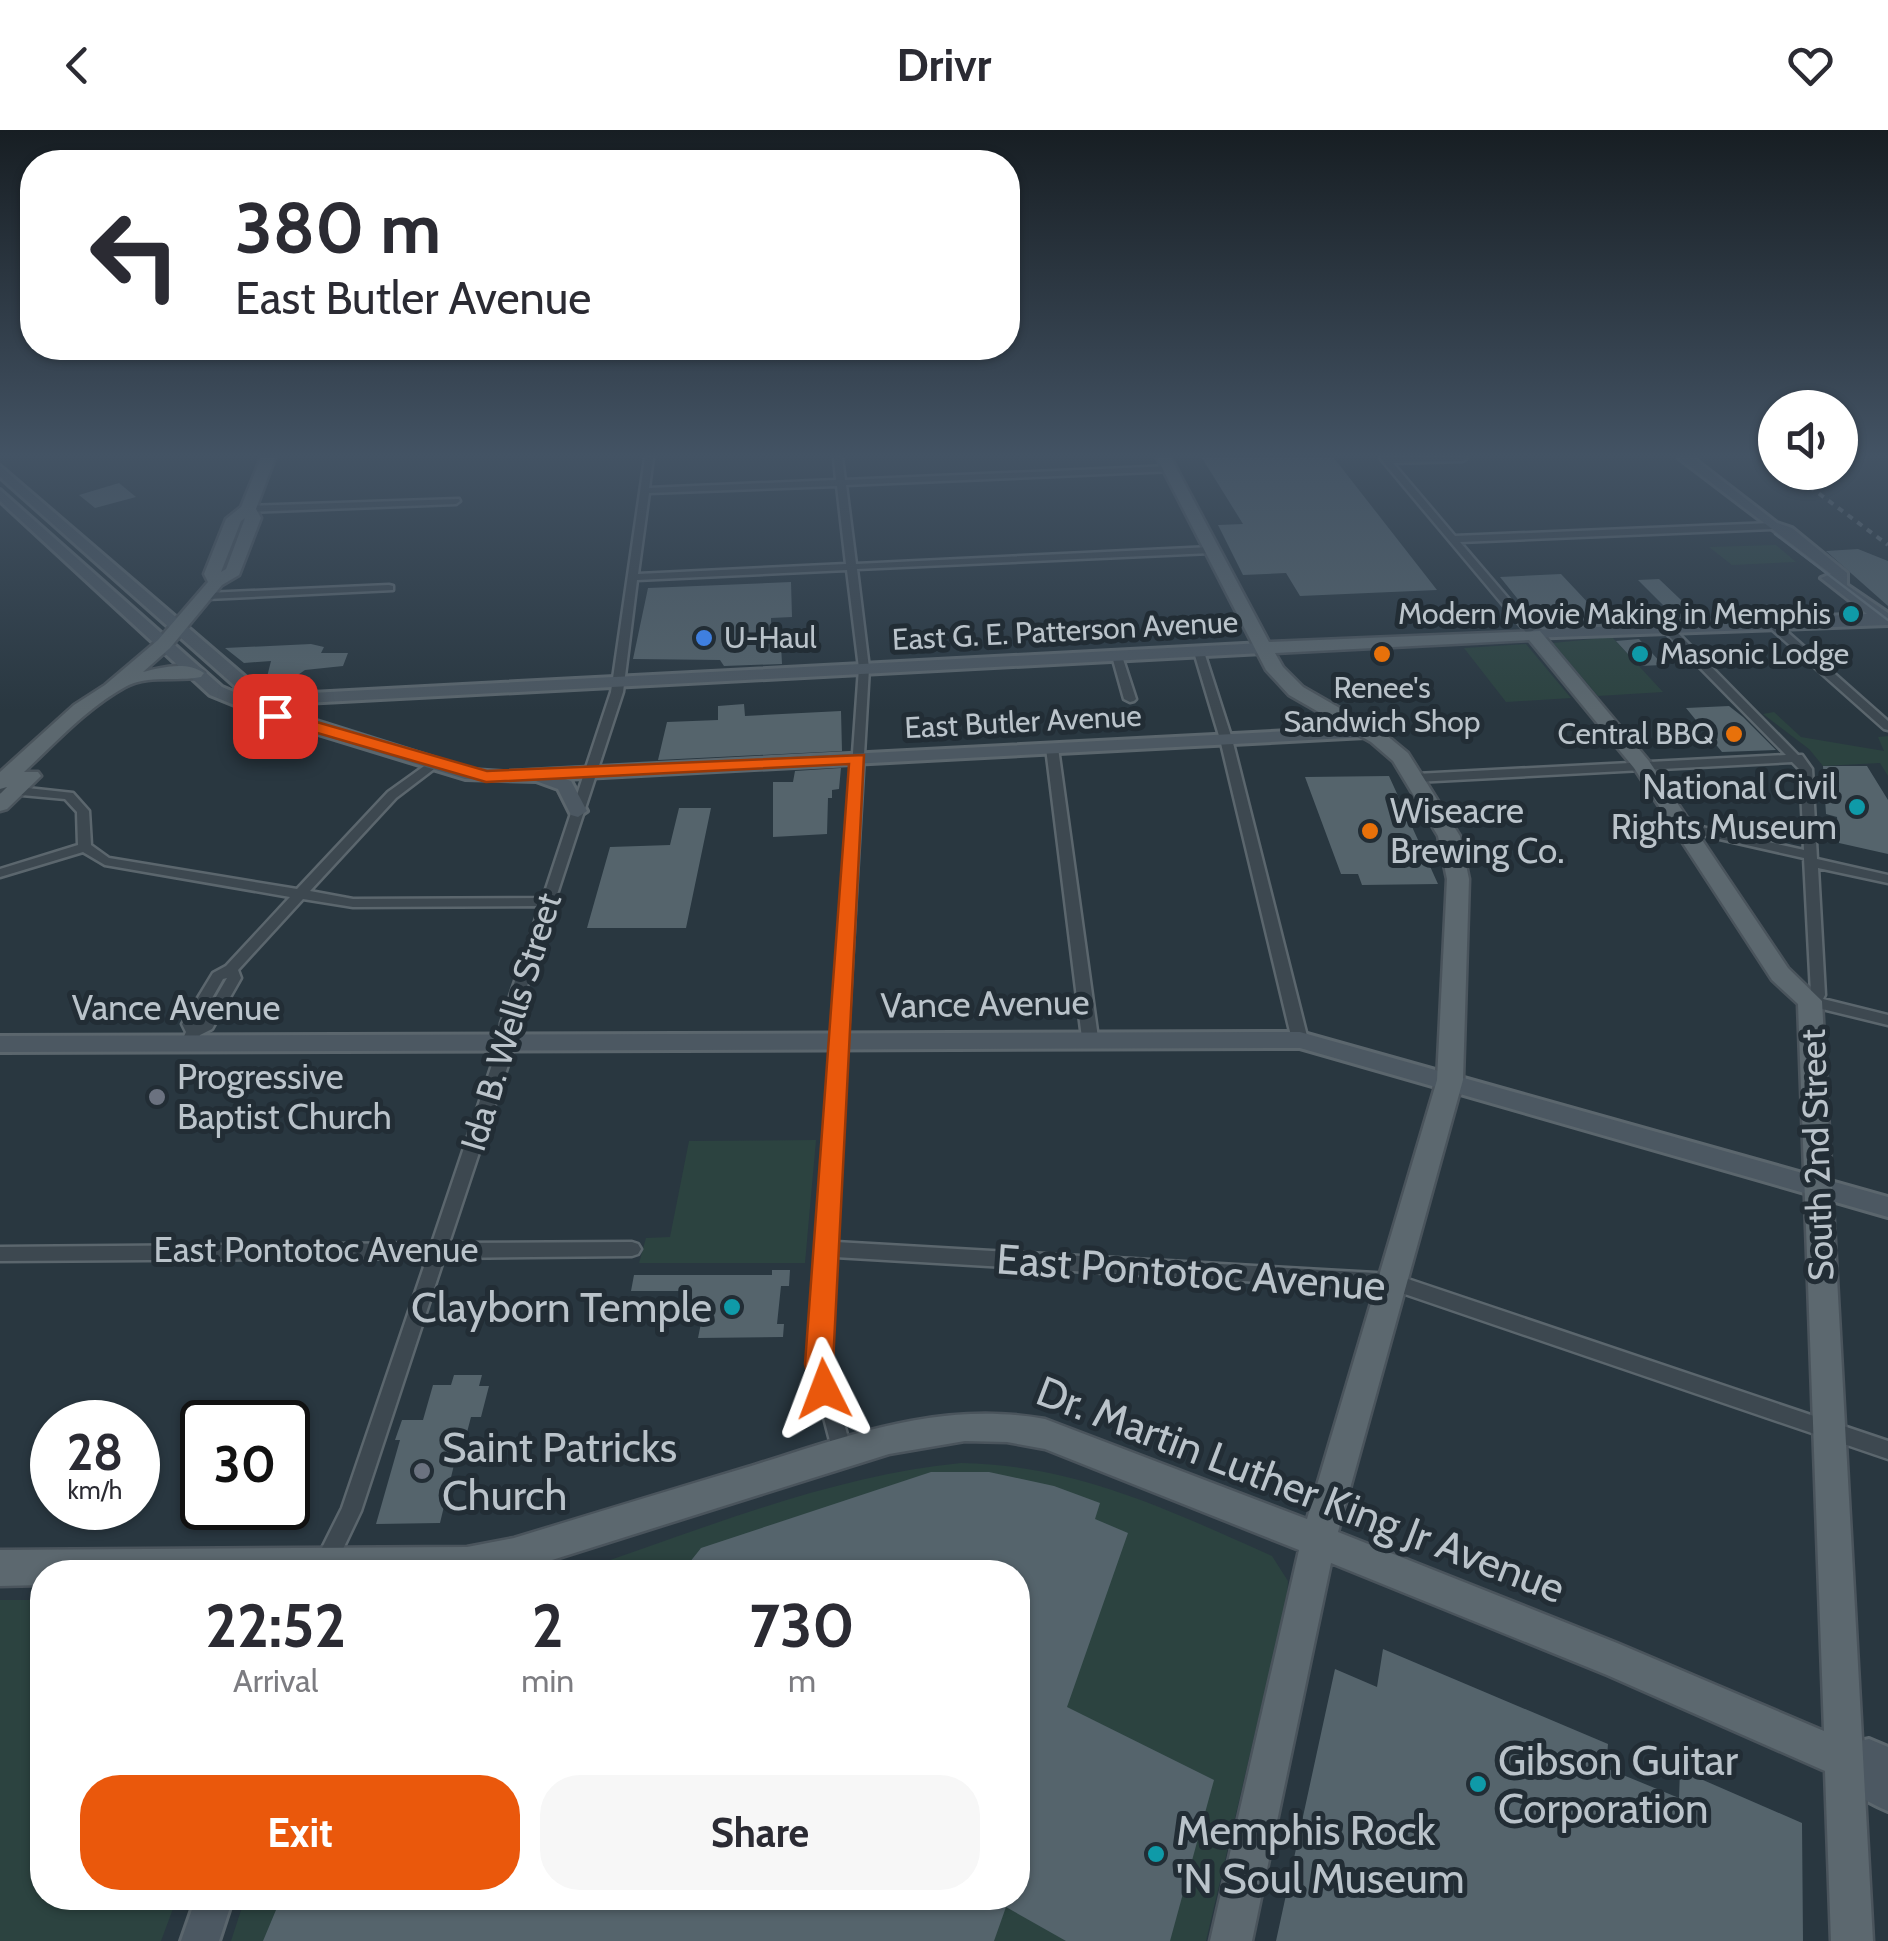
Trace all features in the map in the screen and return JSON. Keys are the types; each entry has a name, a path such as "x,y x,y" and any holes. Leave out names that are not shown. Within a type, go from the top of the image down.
{"main road":[{"path":"0,805 5,787 95,717 116,686 180,627 212,589 212,574 225,543"},
{"path":"1207,543 1275,670 1296,690 1390,746 1416,778 1449,836 1456,859 1450,1080 1318,1540 1231,1941"},
{"name":"East G. E. Patterson Avenue","path":"1263,648 1534,635"},
{"name":"South 2nd Street","path":"1534,635 1642,766 1780,974 1810,1000 1852,1941"},
{"path":"116,686 172,670 196,672"},
{"name":"Dr. Martin Luther King Jr Avenue","path":"488,1560 842,1453 965,1426 1026,1430 1318,1540 1617,1661 1843,1759"},
{"name":"Dr. Martin Luther King Jr Avenue","path":"0,1568 30,1568"}],"street":[{"name":"East Butler Avenue","path":"52,543 216,692 275,716 434,763 503,778 1366,732"},
{"path":"83,543 243,684 245,701"},
{"name":"Ida B. Wells Street","path":"326,1560 351,1511 508,1041 508,1023 591,773 618,681 637,543"},
{"path":"842,1453 819,1364 864,668 849,543"},
{"name":"South 2nd Street","path":"1457,543 1534,635"},
{"path":"1782,543 1886,619"},
{"path":"631,577 1211,550"},
{"path":"95,582 118,574"},
{"path":"212,589 389,588"},
{"name":"East G. E. Patterson Avenue","path":"1534,635 1886,619"},
{"path":"1771,623 1888,727"},
{"path":"1667,628 1798,758 1808,780 1818,995 1810,1000"},
{"name":"East G. E. Patterson Avenue","path":"245,701 1263,648"},
{"path":"1199,652 1226,739 1300,1040"},
{"path":"1116,656 1130,699"},
{"path":"1052,748 1090,1038"},
{"path":"1416,778 1798,758"},
{"path":"192,1037 206,1025 234,978 230,968 392,796 434,763"},
{"path":"536,776 565,786 578,812"},
{"path":"5,787 52,792 78,802 83,811 85,848"},
{"path":"1684,827 1888,879"},
{"path":"0,873 85,848 105,860 297,895 384,904 547,902"},
{"path":"1810,1000 1888,1020"},
{"name":"Vance Avenue","path":"0,1044 192,1037 840,1042 1300,1040 1888,1208"},
{"name":"East Pontotoc Avenue","path":"0,1254 632,1249"},
{"name":"East Pontotoc Avenue","path":"826,1249 1393,1282 1888,1450"},
{"name":"Dr. Martin Luther King Jr Avenue","path":"1843,1759 1869,1756 1888,1765"},
{"name":"Dr. Martin Luther King Jr Avenue","path":"1843,1759 1866,1781 1888,1793"},
{"path":"200,1941 211,1910"}],"green space":[{"path":"1776,545 1796,562 1732,565 1709,547"},
{"path":"1612,637 1663,692 1598,696 1553,643"},
{"path":"1526,644 1571,698 1506,702 1464,648"},
{"path":"1774,712 1801,737 1884,751 1878,737 1888,736 1888,776 1880,763 1823,766 1809,749 1763,714"},
{"path":"816,1140 805,1263 639,1263 646,1238 670,1237 689,1141"},
{"path":"961,1463 1003,1466 1082,1481 1196,1522 1272,1556 1288,1581 1206,1941 231,1941 241,1910 1030,1910 1030,1560 609,1560 814,1492"},
{"path":"0,1600 30,1600 30,1910 173,1910 161,1941 0,1941"}],"building":[{"path":"1227,543 1400,543 1437,590 1300,596 1286,573 1243,575"},
{"path":"1858,549 1888,561 1888,606 1826,551"},
{"path":"1561,574 1605,620 1538,624 1500,577"},
{"path":"1659,579 1700,618 1677,619 1638,580"},
{"path":"791,582 792,617 771,618 771,646 781,645 782,664 724,666 720,660 633,659 648,588"},
{"name":"Masonic Lodge","path":"1639,639 1663,665 1639,666 1616,641"},
{"path":"311,644 324,647 321,653 348,653 343,666 305,670 292,679 266,681 271,661 244,663 225,648"},
{"path":"744,704 745,716 841,711 842,751 658,760 667,722 718,720 718,706"},
{"name":"Central BBQ","path":"1729,706 1776,750 1722,752 1686,708"},
{"name":"National Civil Rights Museum","path":"1823,766 1867,766 1888,800 1888,854 1839,843 1837,817 1826,814"},
{"path":"841,768 839,789 832,790 832,798 828,798 827,834 773,837 773,782 793,782 795,771"},
{"name":"Wiseacre Brewing Co.","path":"1389,776 1438,884 1362,885 1358,874 1341,874 1305,777"},
{"path":"679,808 711,808 686,928 587,928 610,847 670,845"},
{"name":"Clayborn Temple","path":"772,1270 790,1270 789,1286 781,1286 777,1324 784,1324 783,1337 698,1338 701,1323 683,1323 688,1291 631,1291 634,1275 772,1275"},
{"name":"Saint Patricks Church","path":"454,1375 482,1375 479,1386 489,1386 481,1417 471,1417 465,1440 460,1440 440,1523 376,1524 402,1420 423,1420 433,1385 451,1385"},
{"path":"931,1472 989,1472 1054,1486 1100,1503 1095,1519 1128,1533 1067,1707 1214,1780 1170,1941 1066,1941 1011,1910 1030,1910 1030,1560 692,1560 701,1548"},
{"name":"Gibson Guitar Corporation","path":"1383,1649 1608,1744 1606,1768 1679,1798 1680,1770 1802,1823 1803,1941 1276,1941 1335,1669 1377,1687"},
{"path":"276,1910 1005,1910 994,1941 263,1941"}],"tram line":[{"path":"1786,543 1888,620"}],"railway":[{"path":"1885,543 1888,545"}],"place":[{"name":"Modern Movie Making in Memphis","path":"1851,614"},
{"name":"U-Haul","path":"704,638"},
{"name":"Renee's Sandwich Shop","path":"1382,654"},
{"name":"Masonic Lodge","path":"1640,654"},
{"name":"Central BBQ","path":"1734,734"},
{"name":"National Civil Rights Museum","path":"1857,807"},
{"name":"Wiseacre Brewing Co.","path":"1370,831"},
{"name":"Progressive Baptist Church","path":"157,1097"},
{"name":"Clayborn Temple","path":"732,1307"},
{"name":"Saint Patricks Church","path":"422,1471"},
{"name":"Gibson Guitar Corporation","path":"1478,1784"},
{"name":"Memphis Rock 'N Soul Museum","path":"1156,1854"}],"route":[{"path":"275,716 486,777 858,758 819,1364 824,1389"}]}
